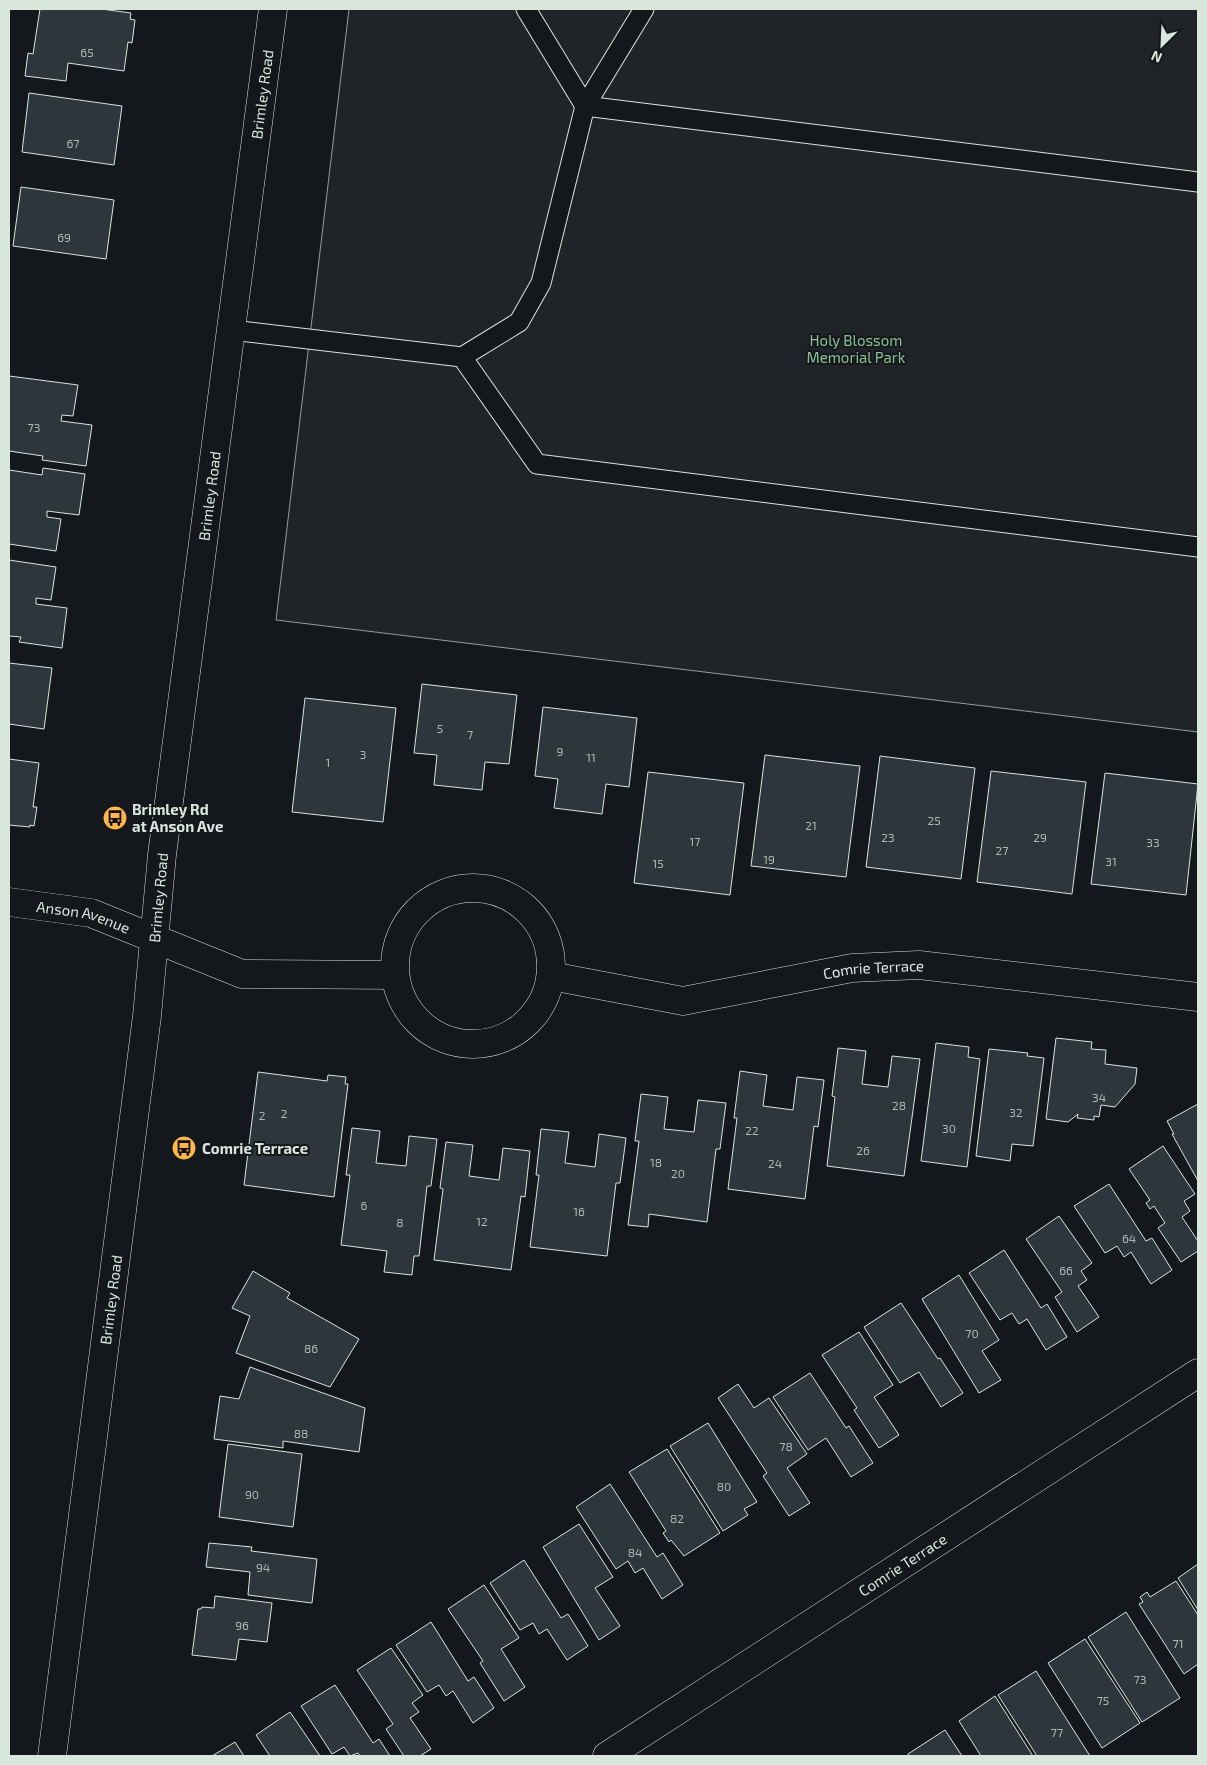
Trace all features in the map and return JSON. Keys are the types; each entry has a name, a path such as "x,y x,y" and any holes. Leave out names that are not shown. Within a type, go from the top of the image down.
{"street":[{"name":"Brimley Road","path":"52,1756 147,1016 162,855 273,9"},
{"path":"459,889 488,889 515,900 537,920 549,946 551,976 542,1003 525,1025 500,1039 473,1044 445,1039 421,1024 403,1002 395,975 397,946 410,919 431,899 459,889"},
{"name":"Anson Avenue","path":"9,902 91,913 154,941"},
{"path":"154,941 242,974 395,975"},
{"name":"Comrie Terrace","path":"551,976 683,1001 852,968 919,965 1198,997"},
{"name":"Comrie Terrace","path":"608,1756 1198,1374"}],"lane":[{"path":"526,9 585,106"},
{"path":"232,330 462,357 519,322 541,284 585,106 644,9"},
{"path":"585,106 1198,182"},
{"path":"462,357 537,464 1198,547"}],"green space":[{"name":"Holy Blossom Memorial Park","path":"349,9 1198,9 1198,732 276,620"}],"building":[{"path":"40,9 101,9 131,13 130,19 135,20 132,43 128,42 124,71 68,63 66,81 25,76 28,53 33,54"},
{"path":"29,93 122,106 114,165 22,152"},
{"path":"21,187 114,200 106,259 13,246"},
{"path":"9,376 78,385 73,416 62,415 61,421 92,425 86,466 42,460 43,456 9,451"},
{"path":"43,468 85,474 79,515 47,511 47,517 61,519 56,551 9,544 9,470 42,475"},
{"path":"9,560 56,567 51,600 36,598 36,604 67,608 62,648 19,642 21,637 9,636"},
{"path":"9,663 52,668 44,729 9,724"},
{"path":"422,684 517,695 509,764 485,762 482,790 434,785 437,755 414,753"},
{"path":"305,698 396,708 383,822 292,812"},
{"path":"543,707 637,718 629,787 606,784 602,814 554,808 558,779 535,776"},
{"path":"765,755 860,766 846,877 751,866"},
{"path":"880,756 975,768 961,879 866,867"},
{"path":"9,759 39,763 33,807 37,807 34,826 9,825"},
{"path":"991,771 1086,782 1072,894 977,882"},
{"path":"648,772 744,783 730,895 634,883"},
{"path":"1105,773 1198,784 1186,895 1091,884"},
{"path":"1056,1038 1092,1042 1091,1049 1106,1050 1105,1064 1137,1068 1135,1084 1115,1107 1101,1105 1099,1117 1094,1116 1094,1120 1077,1118 1078,1114 1068,1122 1046,1119"},
{"path":"936,1043 969,1047 968,1057 980,1059 967,1167 921,1161"},
{"path":"838,1048 866,1051 862,1084 888,1087 892,1056 920,1059 904,1176 827,1166 835,1097 832,1096"},
{"path":"989,1049 1028,1053 1027,1056 1044,1058 1033,1146 1012,1144 1010,1161 976,1156"},
{"path":"740,1071 767,1075 763,1106 793,1110 797,1077 824,1080 818,1127 814,1126 805,1199 728,1189 737,1118 734,1118"},
{"path":"258,1072 327,1081 328,1075 346,1077 345,1084 348,1084 334,1197 244,1185"},
{"path":"641,1094 668,1097 664,1129 694,1132 698,1100 726,1103 720,1149 716,1149 707,1222 649,1214 648,1227 628,1225 639,1141 635,1141"},
{"path":"1198,1104 1198,1181 1172,1134 1174,1134 1167,1121"},
{"path":"352,1128 380,1131 376,1163 406,1166 409,1136 437,1139 431,1186 427,1186 419,1256 414,1256 412,1275 384,1272 387,1251 341,1245 350,1175 346,1175"},
{"path":"541,1129 569,1132 565,1163 595,1167 599,1134 626,1138 620,1183 616,1183 607,1256 530,1247 539,1175 536,1175"},
{"path":"446,1142 473,1145 469,1176 499,1180 503,1148 530,1151 525,1197 521,1196 511,1270 434,1260 443,1189 440,1188"},
{"path":"1163,1146 1195,1194 1184,1201 1190,1211 1182,1217 1198,1241 1198,1251 1181,1262 1158,1228 1165,1223 1154,1206 1150,1209 1146,1203 1150,1200 1129,1169"},
{"path":"1109,1184 1146,1241 1152,1238 1172,1270 1151,1284 1131,1252 1124,1257 1117,1246 1105,1253 1074,1206"},
{"path":"1059,1216 1092,1263 1081,1271 1087,1280 1078,1286 1099,1317 1077,1332 1055,1297 1062,1292 1026,1239"},
{"path":"1004,1250 1041,1308 1047,1304 1067,1337 1046,1350 1027,1319 1019,1324 1012,1313 1000,1320 969,1273"},
{"path":"253,1271 290,1293 287,1298 359,1339 330,1387 236,1353 250,1316 232,1308"},
{"path":"959,1275 999,1340 982,1351 1001,1380 979,1393 922,1299"},
{"path":"901,1303 963,1393 941,1407 919,1372 900,1383 864,1327"},
{"path":"859,1332 893,1385 874,1397 899,1435 879,1448 854,1410 857,1408 822,1355"},
{"path":"250,1367 365,1408 359,1452 283,1441 283,1448 214,1439 220,1396 239,1399"},
{"path":"810,1373 846,1428 849,1426 873,1463 851,1477 826,1438 808,1450 773,1397"},
{"path":"738,1384 754,1408 769,1398 807,1454 787,1468 810,1503 789,1516 763,1476 767,1473 718,1398"},
{"path":"708,1423 757,1502 744,1509 748,1515 723,1531 670,1446"},
{"path":"228,1444 302,1454 293,1527 219,1517"},
{"path":"667,1449 720,1533 684,1556 671,1540 669,1542 663,1533 666,1531 629,1472"},
{"path":"610,1484 657,1557 663,1553 683,1585 662,1599 643,1568 635,1573 628,1561 616,1569 576,1507"},
{"path":"579,1524 613,1577 595,1588 620,1626 599,1640 543,1547"},
{"path":"209,1543 252,1547 251,1551 317,1559 312,1603 248,1595 250,1572 206,1567"},
{"path":"524,1560 561,1618 568,1614 588,1646 567,1660 547,1629 539,1634 533,1623 520,1630 490,1583"},
{"path":"1198,1564 1198,1610 1178,1578"},
{"path":"1176,1581 1198,1615 1198,1664 1184,1674 1139,1604 1143,1602 1140,1597 1147,1592 1150,1597"},
{"path":"484,1585 519,1638 501,1649 525,1687 504,1701 480,1663 483,1661 448,1609"},
{"path":"215,1596 272,1603 267,1642 239,1639 236,1660 192,1655 198,1609 202,1607 214,1608"},
{"path":"1126,1612 1180,1698 1142,1722 1088,1637"},
{"path":"431,1622 468,1681 474,1677 494,1708 473,1723 453,1691 446,1696 439,1685 427,1692 396,1645"},
{"path":"1085,1639 1140,1723 1102,1748 1048,1663"},
{"path":"391,1648 423,1695 412,1703 419,1712 410,1718 431,1749 420,1756 404,1756 386,1729 393,1724 357,1670"},
{"path":"1036,1671 1090,1756 1037,1756 998,1695"},
{"path":"335,1685 373,1743 379,1739 390,1756 360,1756 358,1753 350,1756 344,1747 332,1754 301,1706"},
{"path":"995,1696 1033,1756 981,1756 959,1721"},
{"path":"290,1712 320,1756 270,1756 256,1735"},
{"path":"945,1730 962,1756 909,1756 908,1754"},
{"path":"235,1742 244,1756 212,1756"}],"place":[{"name":"Brimley Rd at Anson Ave","path":"115,818"},
{"name":"Comrie Terrace","path":"184,1148"}]}
